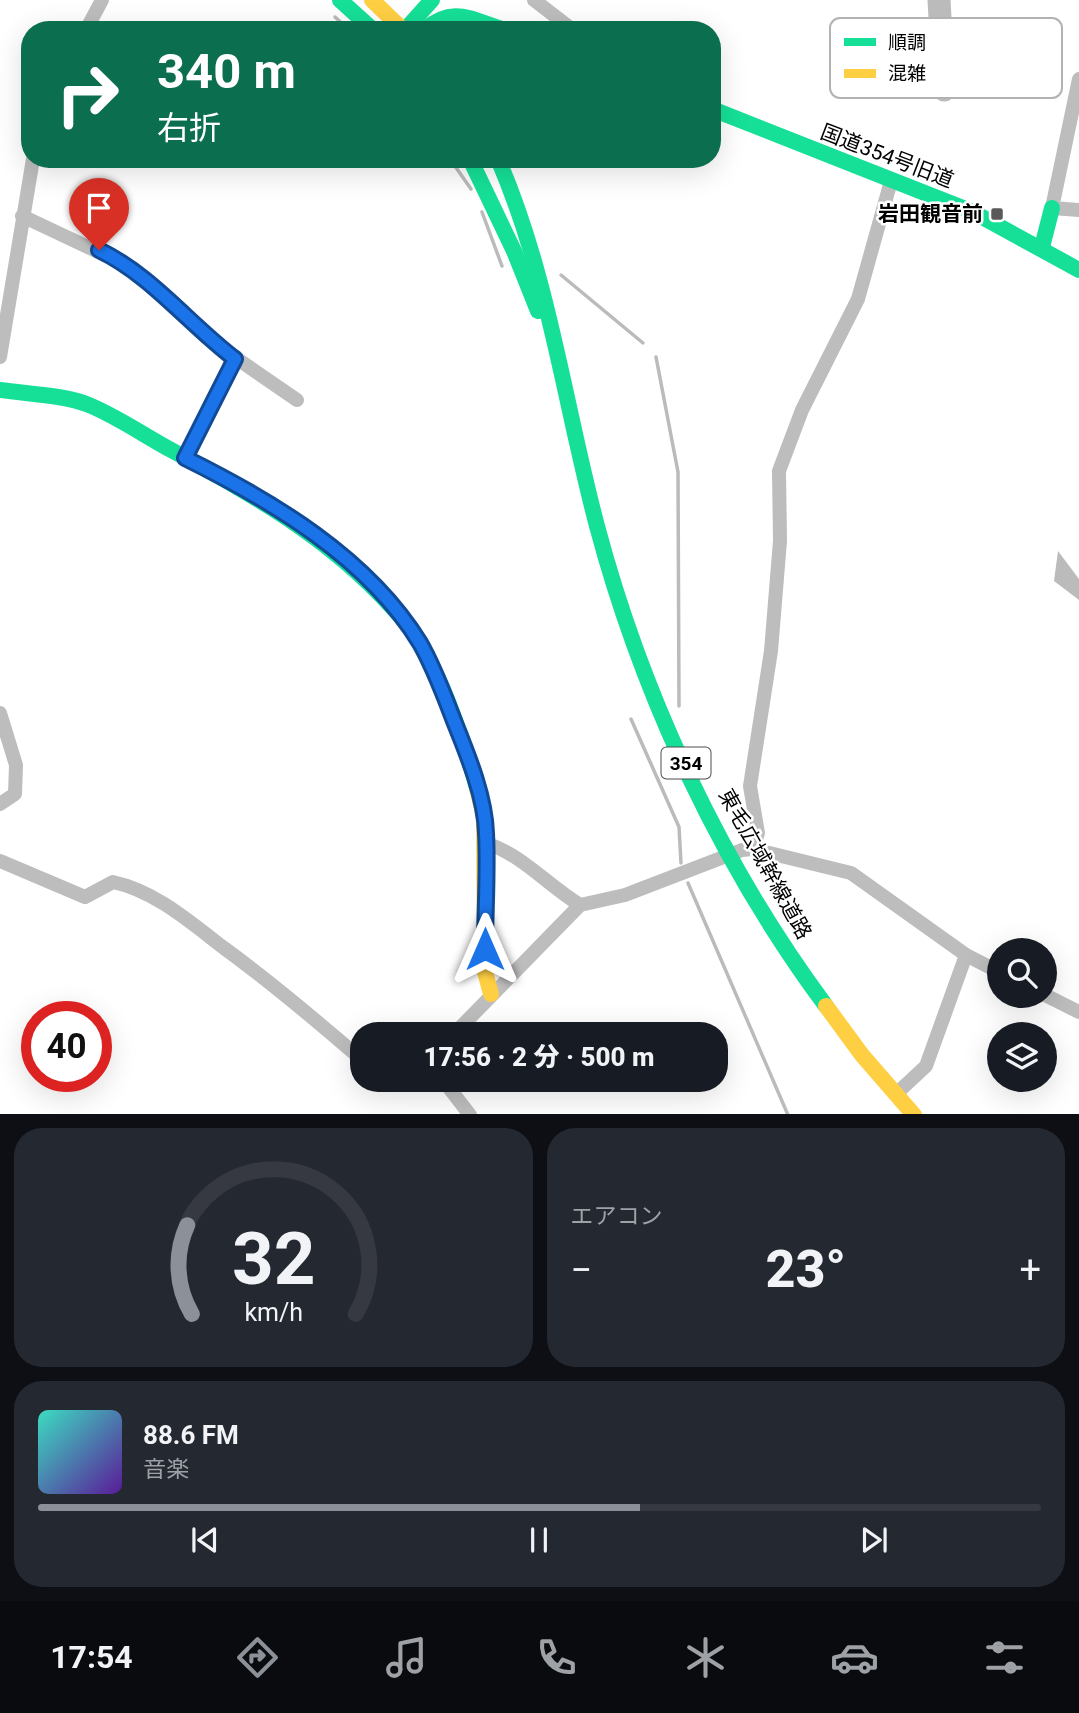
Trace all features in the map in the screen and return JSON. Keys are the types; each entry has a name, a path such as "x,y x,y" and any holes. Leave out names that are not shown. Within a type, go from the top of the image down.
{"main road":[{"path":"340,0 363,21"},
{"path":"372,0 394,21"},
{"path":"412,21 432,0"},
{"path":"444,0 495,21"},
{"path":"433,21 438,16 452,14 476,21"},
{"name":"国道354号旧道","path":"721,113 973,212 1042,247 1079,270"},
{"name":"東毛広域幹線道路","path":"474,168 514,251 559,364"},
{"name":"東毛広域幹線道路","path":"502,168 533,246 547,294 559,364 597,526 618,598 669,728 732,853 807,981 896,1094 906,1112"},
{"path":"1042,247 1052,208"},
{"path":"0,390 87,404 241,488 317,536 366,580 407,625 437,678 465,750 484,817 485,972 491,994"}],"street":[{"path":"91,21 102,0"},
{"path":"534,0 561,21"},
{"path":"1079,79 1052,208 1079,210"},
{"path":"0,357 31,168"},
{"path":"753,849 758,833 750,786 771,651 780,541 779,471 802,410 858,299 891,181"},
{"path":"22,216 128,266 200,332 235,359 298,400"},
{"path":"185,458 235,359"},
{"path":"0,713 17,776 15,794 0,804"},
{"path":"486,843 530,865 555,890 580,905"},
{"path":"465,1022 580,905 625,895 732,853 753,849 850,873 965,956 987,966"},
{"path":"0,862 85,897 113,882 144,893 192,923 259,974 350,1050"},
{"path":"896,1094 926,1066 965,956"},
{"path":"1057,1001 1079,1012"},
{"path":"452,1092 469,1114"}],"shaded area":[{"path":"1058,551 1079,579 1079,600 1054,581"}],"waterway":[{"path":"939,0 940,18"},
{"path":"335,17 339,21"},
{"path":"456,168 471,189"},
{"path":"482,212 502,266"},
{"path":"561,275 643,343"},
{"path":"656,357 678,472 679,706"},
{"path":"631,719 679,827 681,863"},
{"path":"688,883 788,1114"}],"traffic: fast":[{"path":"340,0 363,21"},
{"path":"413,21 432,0"},
{"path":"438,21 455,16 479,21"},
{"path":"721,113 973,212 1079,270"},
{"path":"474,168 514,251 538,311"},
{"path":"502,168 516,204 543,294 597,526 637,652 689,777 719,837 788,952 826,1006"},
{"path":"1042,247 1052,208"},
{"path":"0,390 69,399 110,415 238,487 298,525 354,569 406,623 428,658 457,725 477,788"}],"traffic: slow":[{"path":"372,0 394,21"},
{"path":"477,788 484,817 485,972 491,994"},
{"path":"826,1006 862,1055 913,1114"}],"place":[{"name":"岩田観音前","path":"997,214"}],"route":[{"path":"99,250 136,272 200,332 235,359 185,458 241,488 317,536 366,580 407,625 425,653 469,759 484,817 485,949"}]}
